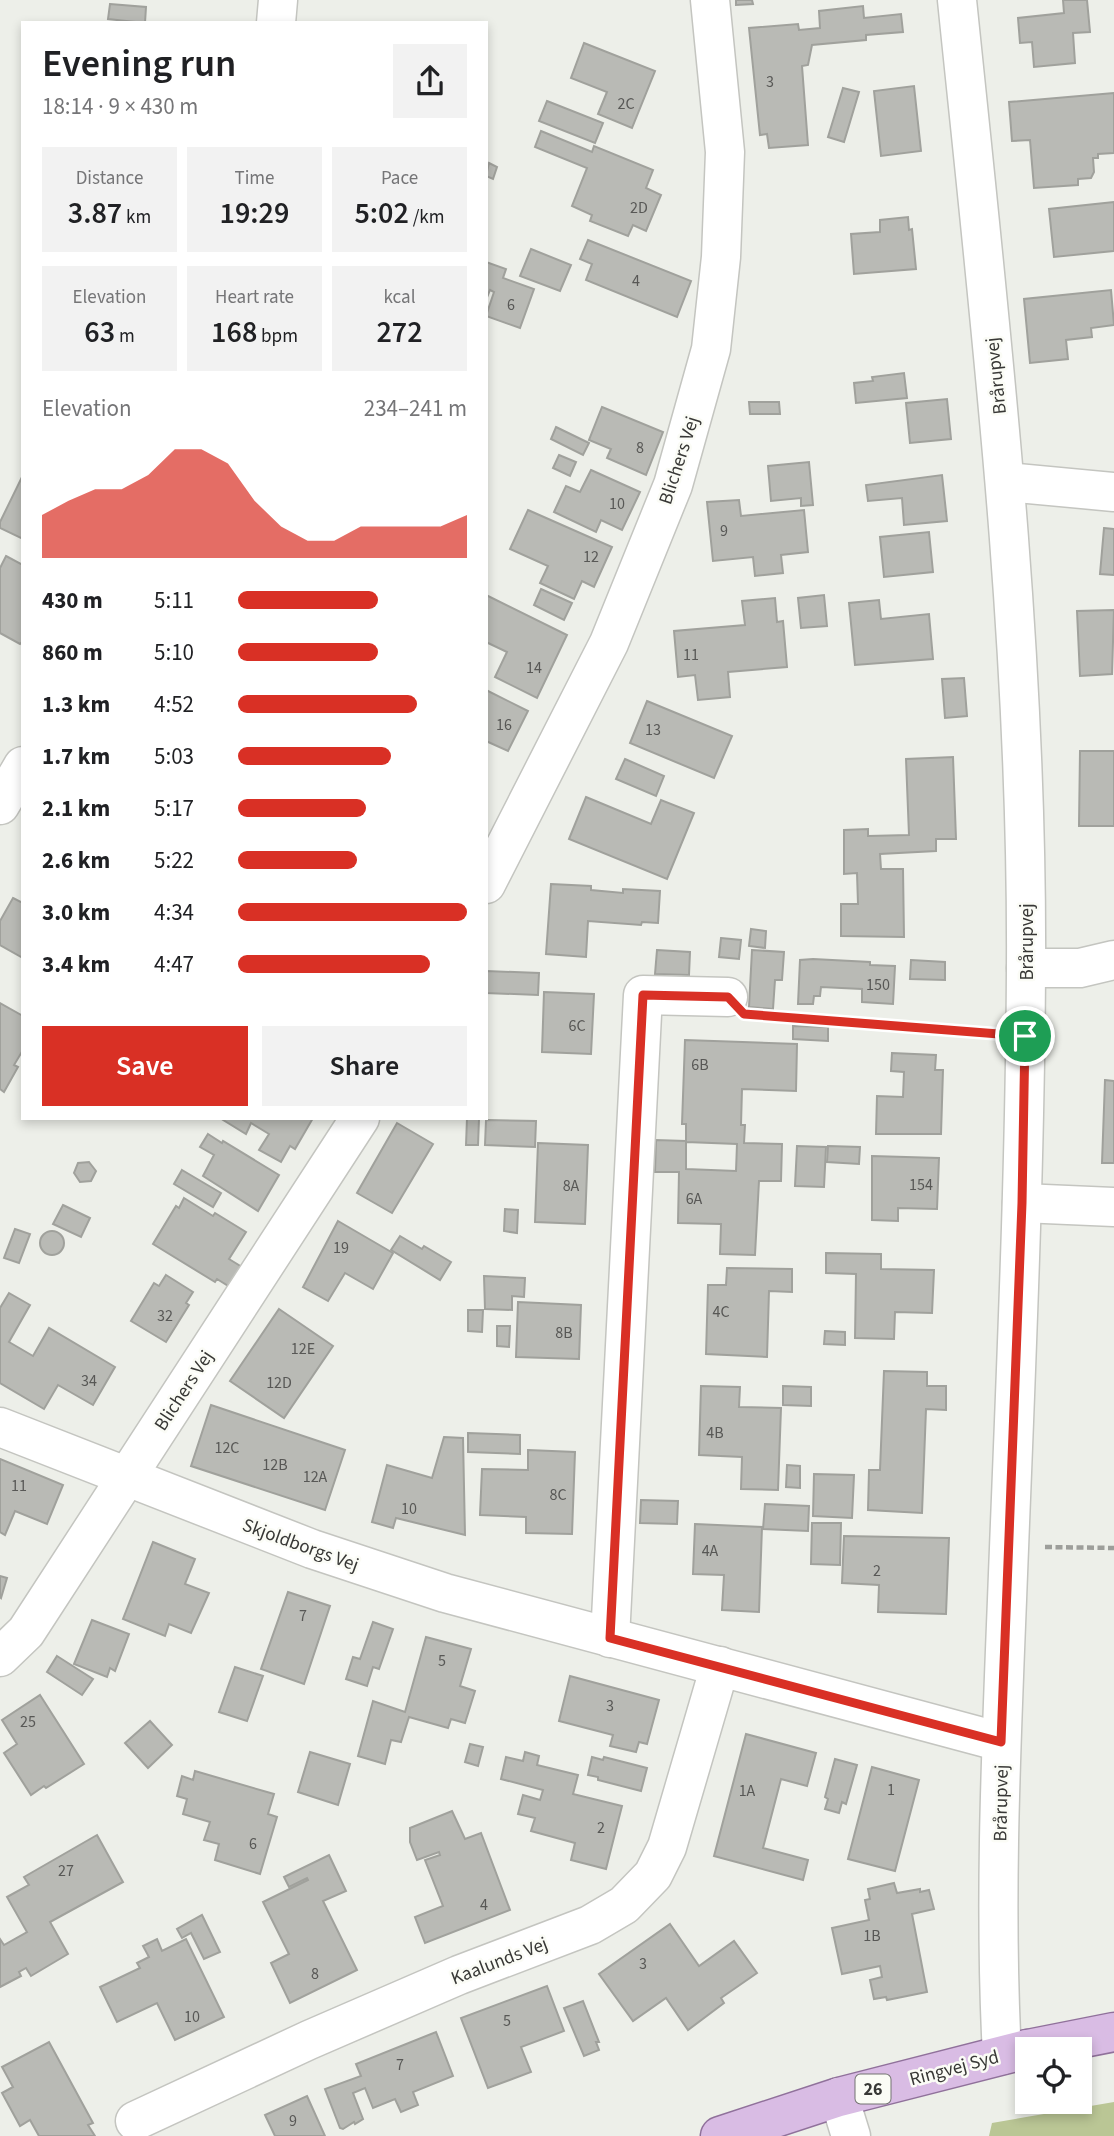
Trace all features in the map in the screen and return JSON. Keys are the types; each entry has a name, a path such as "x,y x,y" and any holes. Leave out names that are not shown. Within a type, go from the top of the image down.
{"main road":[{"name":"Ringvej Syd","path":"1089,2037 1114,2032"},
{"name":"Ringvej Syd","path":"720,2136 839,2097 1015,2052"}],"street":[{"path":"276,21 278,0"},
{"name":"Blichers Vej","path":"488,880 609,643 673,485 711,349 721,257 725,152 710,0"},
{"name":"Brårupvej","path":"957,0 1006,482 1024,813 1026,968 1022,1203 1001,1742 998,1975 1015,2037"},
{"path":"1006,482 1114,492"},
{"path":"0,805 21,769"},
{"path":"1026,968 1080,968 1114,960"},
{"path":"610,1638 643,995 728,997"},
{"name":"Blichers Vej","path":"0,1657 26,1632 359,1120"},
{"path":"1022,1203 1114,1207"},
{"name":"Skjoldborgs Vej","path":"0,1427 125,1478 336,1557 445,1593 1001,1742"},
{"name":"Kaalunds Vej","path":"135,2121 346,2023 459,1975 590,1925 624,1905 653,1875 667,1847 720,1666"},
{"path":"839,2097 851,2136"}],"path":[{"path":"728,997 744,1014 1025,1036"},
{"path":"1009,1546 1114,1548"}],"green space":[{"path":"1114,2102 1114,2136 989,2136 992,2123 1044,2114 1092,2114 1092,2106"}],"building":[{"path":"736,0 752,0 753,4 736,5"},
{"path":"1063,0 1087,0 1090,32 1073,33 1075,63 1034,67 1032,42 1020,43 1018,18 1064,13"},
{"path":"110,4 146,7 145,21 108,19"},
{"path":"863,6 864,18 901,14 903,32 866,35 866,40 812,45 808,65 802,66 808,145 769,148 767,134 760,135 749,28 798,24 799,30 820,28 819,11"},
{"path":"584,43 655,71 632,128 598,114 607,92 571,78"},
{"path":"914,86 921,151 881,156 874,91"},
{"path":"843,88 859,92 844,142 828,137"},
{"path":"1114,93 1114,153 1098,154 1098,158 1093,158 1094,172 1091,178 1078,179 1078,185 1034,188 1030,140 1012,141 1009,102"},
{"path":"547,101 603,123 595,143 539,121"},
{"path":"541,131 592,152 594,146 653,170 646,188 661,195 646,231 633,225 628,236 590,221 592,215 572,206 587,168 535,147"},
{"path":"489,163 497,167 493,179 488,177"},
{"path":"1114,202 1114,251 1054,257 1049,209"},
{"path":"908,217 909,230 912,229 916,269 854,274 851,234 880,232 880,220"},
{"path":"588,240 691,281 677,317 586,280 592,264 580,259"},
{"path":"531,249 571,265 560,291 520,276"},
{"path":"488,263 506,269 503,278 534,289 520,328 488,317 494,292 490,290 488,295"},
{"path":"1111,290 1114,325 1091,328 1092,337 1066,340 1068,359 1030,363 1024,299"},
{"path":"904,373 907,398 856,403 854,383 873,381 872,377"},
{"path":"947,399 951,439 910,443 906,403"},
{"path":"749,402 779,402 780,414 750,414"},
{"path":"602,407 663,432 646,475 607,458 611,449 589,440"},
{"path":"556,427 589,443 583,455 551,439"},
{"path":"559,455 576,462 570,476 553,468"},
{"path":"809,462 813,505 801,506 801,498 771,501 768,466"},
{"path":"591,470 640,492 622,530 601,520 596,532 554,512 566,486 580,492"},
{"path":"942,475 947,521 904,525 902,498 868,501 866,485"},
{"path":"21,479 21,538 0,528 0,522"},
{"path":"739,500 741,516 804,510 808,552 781,555 783,573 755,576 753,557 713,561 707,502"},
{"path":"528,510 612,547 594,587 582,581 574,599 540,583 548,566 510,549"},
{"path":"1104,528 1114,529 1114,575 1100,574"},
{"path":"929,532 933,572 884,577 880,537"},
{"path":"6,556 21,564 20,644 0,633 0,568"},
{"path":"541,589 572,603 564,620 534,605"},
{"path":"824,595 827,626 801,628 798,598"},
{"path":"488,596 567,635 537,698 495,677 507,652 488,643"},
{"path":"775,598 777,622 783,621 787,667 728,672 730,697 698,700 695,675 678,677 674,631 745,625 742,601"},
{"path":"879,600 881,619 929,614 933,659 855,665 849,603"},
{"path":"1114,610 1112,674 1080,676 1077,611"},
{"path":"964,678 967,716 945,718 942,679"},
{"path":"488,691 528,711 508,751 488,742"},
{"path":"647,701 732,736 714,778 630,743"},
{"path":"1080,751 1114,751 1114,826 1079,826"},
{"path":"953,757 956,839 936,839 936,851 880,854 881,869 903,869 904,937 841,936 841,904 858,904 857,873 844,874 844,830 868,829 868,836 909,835 906,759"},
{"path":"625,759 664,776 656,796 616,779"},
{"path":"586,797 651,824 661,800 694,813 667,879 569,839"},
{"path":"551,884 591,886 591,890 623,893 623,889 660,891 658,923 642,922 641,925 588,921 586,957 546,954"},
{"path":"13,898 21,902 21,957 0,945 0,921"},
{"path":"751,929 766,931 765,948 749,946"},
{"path":"721,938 741,940 739,959 719,957"},
{"path":"657,950 690,952 689,975 655,974"},
{"path":"752,950 784,952 782,980 775,980 773,1009 749,1007"},
{"path":"800,960 895,966 893,1004 862,1002 862,989 821,987 820,996 814,996 813,1004 798,1004"},
{"path":"911,960 945,962 945,980 910,979"},
{"path":"488,971 539,973 538,995 488,993"},
{"path":"544,992 594,994 591,1054 542,1052"},
{"path":"0,1003 21,1015 21,1053 14,1065 18,1067 4,1092 0,1089"},
{"path":"793,1026 828,1027 828,1041 793,1039"},
{"path":"685,1040 797,1044 796,1091 742,1089 741,1125 745,1125 744,1143 782,1144 781,1181 759,1181 755,1255 720,1254 721,1224 678,1223 679,1172 655,1172 656,1140 686,1141 686,1124 682,1124","holes":["686,1142 737,1144 736,1171 686,1169"]},
{"path":"892,1053 936,1055 935,1070 943,1070 941,1134 876,1134 877,1096 903,1097 904,1072 891,1071"},
{"path":"1105,1080 1114,1081 1114,1163 1102,1163"},
{"path":"223,1120 312,1120 295,1149 290,1146 281,1162 259,1150 269,1134 251,1123 246,1134"},
{"path":"467,1120 479,1120 478,1145 466,1145"},
{"path":"486,1120 536,1121 535,1147 485,1145"},
{"path":"397,1123 433,1144 392,1213 357,1193"},
{"path":"208,1134 279,1175 258,1211 203,1176 214,1155 200,1147"},
{"path":"538,1143 588,1145 585,1224 535,1222"},
{"path":"797,1146 826,1147 824,1187 795,1186"},
{"path":"828,1146 860,1147 859,1164 827,1162"},
{"path":"872,1156 939,1158 937,1209 898,1208 898,1221 872,1220"},
{"path":"89,1162 96,1171 91,1181 80,1182 74,1173 78,1163"},
{"path":"182,1170 221,1193 213,1207 174,1184"},
{"path":"184,1198 246,1232 229,1259 242,1267 230,1287 217,1279 215,1282 153,1244 176,1206 179,1208"},
{"path":"63,1205 90,1218 81,1237 53,1224"},
{"path":"505,1209 518,1210 517,1233 504,1231"},
{"path":"338,1221 393,1253 373,1289 345,1273 328,1301 303,1287"},
{"path":"15,1229 30,1234 19,1263 4,1258"},
{"path":"52,1231 60,1235 64,1243 60,1251 52,1255 44,1251 40,1243 44,1235"},
{"path":"400,1236 451,1262 440,1280 391,1250"},
{"path":"826,1253 881,1254 881,1269 934,1270 932,1313 895,1312 894,1339 855,1338 856,1274 826,1273"},
{"path":"727,1268 792,1269 792,1292 769,1291 767,1357 706,1354 708,1285 726,1285"},
{"path":"166,1275 193,1292 186,1303 189,1305 166,1342 131,1321 154,1283 159,1286"},
{"path":"484,1276 525,1278 524,1297 512,1296 512,1310 485,1309"},
{"path":"9,1293 30,1305 9,1342 33,1356 49,1328 115,1367 93,1405 58,1385 44,1409 0,1383 0,1308"},
{"path":"518,1302 581,1305 579,1359 516,1357"},
{"path":"279,1309 333,1346 284,1418 230,1381"},
{"path":"468,1310 483,1310 482,1332 468,1331"},
{"path":"497,1326 510,1326 509,1347 497,1346"},
{"path":"825,1331 845,1332 845,1345 824,1344"},
{"path":"884,1371 927,1372 927,1386 946,1386 946,1410 926,1409 922,1513 868,1510 869,1470 880,1470"},
{"path":"701,1386 740,1387 739,1407 781,1408 778,1490 741,1489 742,1457 699,1455"},
{"path":"783,1386 811,1387 811,1406 783,1405"},
{"path":"211,1405 345,1450 325,1510 191,1466"},
{"path":"468,1433 520,1435 520,1454 468,1452"},
{"path":"444,1437 463,1438 465,1535 396,1518 393,1528 372,1522 387,1465 432,1478"},
{"path":"528,1450 575,1452 572,1534 526,1533 526,1517 480,1515 482,1469 528,1470"},
{"path":"0,1459 63,1485 47,1524 15,1511 5,1535 0,1532"},
{"path":"787,1465 800,1466 800,1488 786,1487"},
{"path":"814,1474 854,1475 852,1518 813,1516"},
{"path":"641,1500 678,1501 677,1524 640,1523"},
{"path":"765,1504 809,1506 808,1531 763,1529"},
{"path":"812,1523 841,1523 840,1565 811,1564"},
{"path":"695,1524 762,1527 759,1612 722,1610 724,1575 693,1574"},
{"path":"844,1536 949,1538 946,1614 878,1612 879,1585 842,1583"},
{"path":"153,1542 195,1559 185,1584 209,1593 191,1633 169,1624 165,1636 123,1619"},
{"path":"0,1576 7,1578 1,1598 0,1597"},
{"path":"288,1592 330,1606 304,1684 261,1669"},
{"path":"92,1620 129,1634 115,1671 110,1668 107,1677 74,1664"},
{"path":"373,1622 393,1629 379,1669 373,1667 367,1686 346,1679 353,1657 360,1659"},
{"path":"426,1637 471,1649 460,1686 475,1691 465,1723 451,1719 448,1728 409,1717 401,1742 391,1740 385,1764 358,1756 373,1701 405,1712"},
{"path":"57,1656 93,1679 82,1695 47,1672"},
{"path":"235,1667 263,1676 247,1721 219,1712"},
{"path":"570,1676 659,1700 647,1744 639,1742 636,1752 610,1746 613,1735 559,1721"},
{"path":"40,1695 84,1764 31,1795 4,1753 17,1744 2,1720"},
{"path":"150,1721 172,1745 148,1768 125,1743"},
{"path":"746,1734 816,1753 807,1786 781,1779 763,1848 808,1860 803,1880 714,1856"},
{"path":"470,1744 483,1747 478,1766 465,1762"},
{"path":"310,1752 350,1764 338,1805 298,1792"},
{"path":"525,1752 539,1756 537,1765 578,1775 573,1794 622,1806 606,1869 571,1860 575,1843 531,1831 535,1818 518,1814 523,1795 540,1800 543,1790 501,1779 506,1757 523,1761"},
{"path":"592,1757 603,1760 604,1757 647,1768 641,1791 588,1775"},
{"path":"835,1759 857,1765 846,1804 842,1802 839,1813 825,1809 828,1799 825,1797"},
{"path":"872,1767 919,1780 895,1871 848,1859"},
{"path":"195,1771 274,1794 268,1814 277,1817 260,1874 215,1860 219,1844 204,1840 210,1822 183,1814 187,1799 177,1796 182,1776 193,1780"},
{"path":"452,1811 465,1839 481,1833 510,1910 425,1943 415,1917 443,1906 425,1860 440,1855 439,1852 417,1860 410,1842 410,1828"},
{"path":"97,1835 123,1882 50,1922 68,1954 31,1976 26,1968 19,1972 21,1976 0,1987 0,1939 4,1945 27,1932 7,1897 29,1885 24,1877"},
{"path":"329,1855 346,1891 323,1901 357,1970 290,2003 271,1963 289,1954 263,1902 308,1880 307,1878 289,1887 284,1877"},
{"path":"894,1883 897,1893 929,1890 934,1909 912,1914 927,1992 887,2000 886,1997 874,1999 870,1980 882,1977 880,1966 842,1974 832,1928 869,1920 865,1900 870,1899 868,1889"},
{"path":"202,1915 220,1952 204,1959 191,1933 182,1938 177,1929"},
{"path":"670,1924 699,1966 734,1941 757,1973 721,1998 724,2003 688,2030 666,1998 633,2021 599,1974"},
{"path":"157,1939 162,1951 186,1939 224,2017 175,2040 157,2003 117,2022 100,1987 140,1968 137,1963 149,1957 143,1946"},
{"path":"547,1986 564,2031 521,2047 531,2072 488,2088 461,2018"},
{"path":"583,2001 599,2042 596,2042 599,2050 584,2056 564,2008"},
{"path":"436,2032 453,2076 413,2092 418,2105 401,2112 395,2099 373,2108 365,2088 353,2093 363,2119 340,2128 325,2089 361,2076 356,2064"},
{"path":"49,2042 93,2123 88,2125 95,2136 39,2136 30,2120 20,2126 2,2093 13,2087 2,2067"},
{"path":"307,2096 325,2136 275,2136 265,2115"}],"route":[{"path":"643,995 728,997 744,1014 1025,1036 1022,1203 1001,1742 610,1638 643,995"}]}
